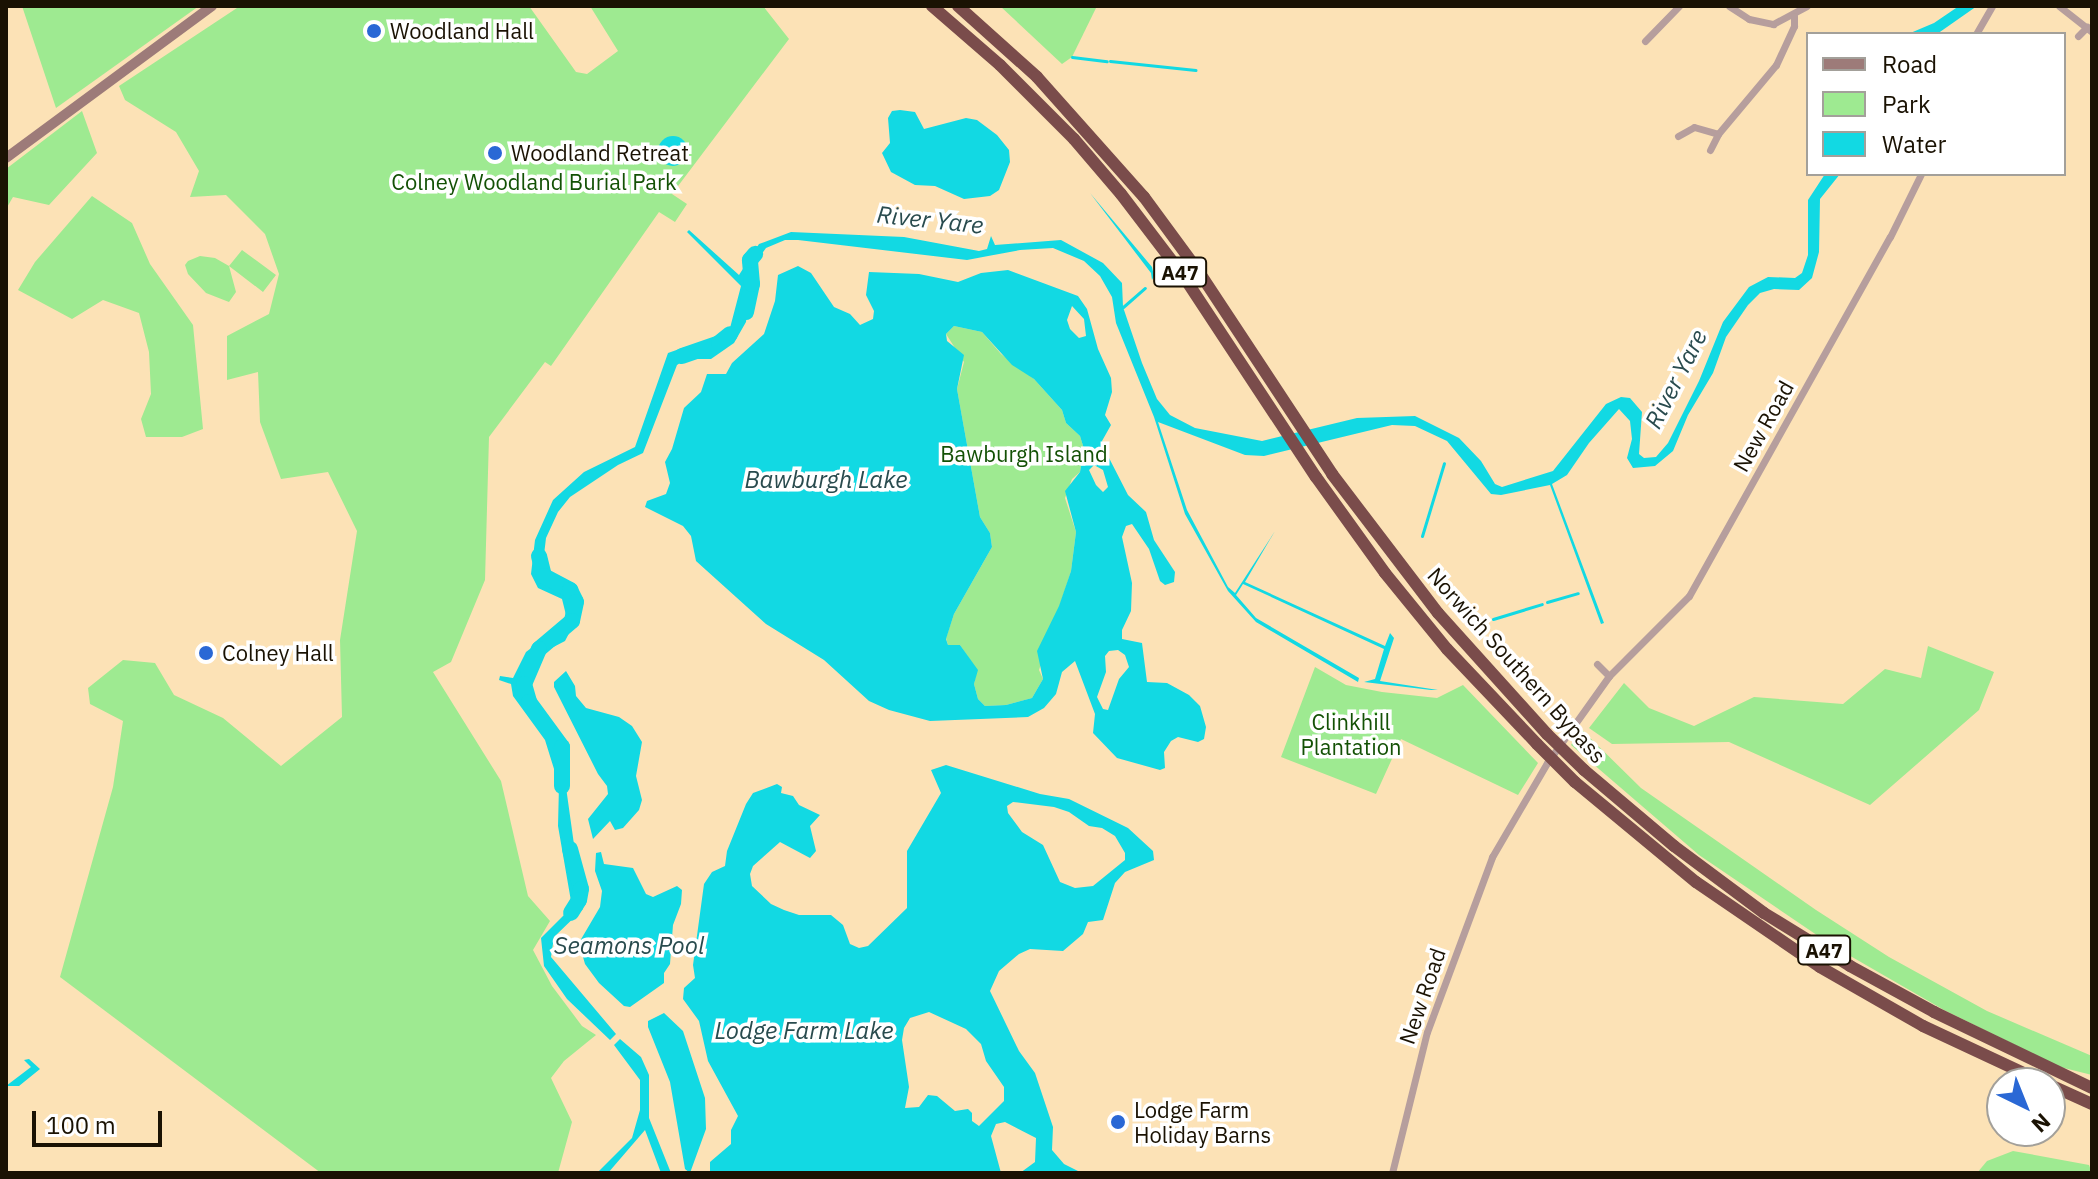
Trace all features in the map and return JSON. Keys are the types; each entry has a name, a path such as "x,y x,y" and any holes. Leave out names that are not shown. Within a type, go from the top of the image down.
{"highway":[{"name":"A47","path":"920,6 1074,139"},
{"name":"Norwich Southern Bypass","path":"932,6 1000,65 1074,139 1182,274 1316,477 1413,609 1575,782 1696,882 1775,938 1923,1026 2011,1067"},
{"name":"Norwich Southern Bypass","path":"958,6 1037,77 1144,197 1199,272 1332,474 1438,613 1547,734 1584,770 1674,846 1764,913 1934,1012 2092,1088"},
{"name":"A47","path":"971,6 1056,88 1144,197"},
{"name":"Norwich Southern Bypass","path":"2066,1092 2092,1104"}],"main road":[{"path":"6,158 212,6"}],"street":[{"path":"1645,41 1679,6"},
{"path":"1729,6 1760,24 1773,24 1794,16 1807,6"},
{"path":"1977,32 1992,6"},
{"path":"2059,6 2090,30 2078,36"},
{"path":"1710,150 1718,134 1776,65 1794,26 1794,16"},
{"path":"1678,136 1694,127 1718,134"},
{"name":"New Road","path":"1392,1173 1427,1032 1492,857 1547,763 1609,676 1689,596 1890,237 1920,176"},
{"path":"1597,664 1609,676"}],"green space":[{"path":"22,6 199,6 56,108"},
{"name":"Colney Woodland Burial Park","path":"240,6 529,6 576,72 587,74 618,51 590,6 763,6 789,39 672,194 687,204 675,222 659,212 551,366 545,362 489,437 485,580 451,662 433,672 501,781 528,896 550,921 533,950 552,986 582,1026 596,1035 564,1061 551,1078 572,1122 558,1173 321,1173 60,977 113,787 123,721 90,704 88,688 123,660 155,663 174,695 223,718 281,766 342,717 340,640 357,531 328,472 281,479 260,422 258,372 227,380 227,336 269,314 279,274 265,234 226,195 190,197 199,171 176,132 125,100 119,86"},
{"path":"1000,6 1097,6 1072,57 1062,64"},
{"path":"82,111 97,153 49,205 13,197 6,209 6,169"},
{"path":"92,196 132,223 150,264 193,325 203,429 182,437 146,437 141,419 151,394 149,352 139,313 103,300 72,319 18,290 35,262"},
{"path":"242,250 276,275 263,292 229,266"},
{"path":"200,256 215,258 229,266 236,292 229,302 206,293 188,274 185,265"},
{"name":"Bawburgh Island","path":"954,326 982,332 1001,354 1034,379 1062,410 1066,423 1080,436 1084,449 1080,472 1072,479 1065,498 1076,532 1071,571 1039,670 1043,679 1032,698 1006,705 985,706 978,699 974,684 977,670 960,645 948,645 946,638 954,614 992,547 990,533 980,517 957,389 964,362 946,334"},
{"path":"1928,646 1994,672 1979,710 1870,805 1729,742 1612,744 1589,728 1624,683 1649,708 1694,726 1754,697 1843,704 1885,669 1921,678"},
{"name":"Clinkhill Plantation","path":"1315,667 1346,685 1382,692 1437,698 1463,685 1538,763 1518,795 1401,739 1376,794 1281,757"},
{"path":"1581,729 1641,788 1816,910 1889,957 1987,1011 2092,1056 2092,1075 2060,1067 1944,1010 1833,946 1699,855 1571,745"},
{"path":"2013,1151 2089,1165 2092,1173 1977,1173 1987,1161"}],"water":[{"path":"1959,6 1977,6 1940,32 1913,32 1934,23"},
{"path":"892,111 915,112 924,129 966,118 977,120 997,135 1009,150 1010,162 999,190 990,196 964,199 935,186 915,185 891,172 882,153 890,143 888,118"},
{"path":"673,136 684,140 688,151 684,162 673,166 662,162 658,151 662,140"},
{"path":"1824,176 1838,176 1820,199 1819,252 1812,278 1799,290 1774,289 1760,293 1748,305 1726,337 1713,373 1688,415 1673,451 1655,466 1633,468 1627,458 1632,439 1630,421 1619,409 1589,443 1567,475 1552,484 1604,623 1601,624 1550,485 1501,495 1491,494 1447,441 1415,426 1392,425 1264,456 1245,455 1158,422 1187,510 1228,587 1235,593 1275,531 1245,582 1385,646 1390,633 1394,638 1380,681 1438,690 1364,682 1375,679 1384,649 1243,584 1236,595 1256,618 1359,678 1358,682 1256,622 1228,591 1185,514 1154,417 1116,323 1112,297 1100,276 1084,261 1053,248 1020,250 967,260 798,240 785,240 766,248 752,267 746,322 734,343 711,359 686,359 677,365 643,453 618,465 570,497 558,512 546,538 542,572 573,595 577,618 565,641 540,654 527,676 523,692 551,726 560,744 583,909 554,937 551,957 616,1034 610,1040 567,999 544,966 541,938 572,907 558,826 559,785 545,740 513,696 511,684 499,680 500,676 513,678 526,652 547,636 557,635 566,615 562,599 538,588 531,574 535,540 553,500 584,472 635,447 668,353 685,347 711,346 730,328 741,286 687,232 689,230 739,275 759,244 791,232 904,237 979,251 987,249 991,236 995,245 1061,240 1103,263 1122,283 1123,307 1142,363 1157,399 1170,415 1195,428 1262,441 1357,418 1415,416 1459,438 1481,461 1495,484 1502,487 1553,471 1606,404 1621,397 1630,398 1642,412 1639,454 1644,458 1656,457 1668,443 1699,381 1723,322 1749,287 1768,277 1795,278 1802,273 1808,255 1808,200"},
{"path":"1090,193 1152,267 1152,280 1151,273"},
{"name":"Bawburgh Lake","path":"798,266 811,273 834,307 850,314 860,325 873,319 874,311 866,295 869,272 919,274 958,282 981,273 1008,270 1078,296 1087,309 1098,349 1111,378 1112,392 1105,415 1111,425 1102,441 1128,495 1146,512 1154,540 1175,572 1174,582 1165,585 1160,581 1149,549 1132,524 1126,526 1122,537 1132,583 1131,611 1122,630 1122,639 1142,643 1147,682 1167,683 1189,695 1200,706 1206,727 1204,739 1198,742 1178,737 1171,741 1164,752 1165,768 1160,770 1117,758 1093,733 1095,714 1075,661 1062,672 1056,694 1044,708 1028,717 930,721 889,710 869,701 824,660 766,624 696,561 691,536 683,526 645,507 647,501 666,494 670,483 665,462 684,408 701,392 707,374 726,374 732,363 764,334 775,301 778,275","holes":["1072,306 1084,319 1086,336 1079,338 1070,329 1067,320","954,326 982,332 1012,365 1034,379 1062,410 1066,423 1080,436 1084,449 1080,472 1065,491 1076,532 1071,571 1059,606 1037,651 1043,679 1032,698 1006,705 985,706 978,699 974,684 978,670 960,645 948,645 946,639 954,614 992,547 990,533 980,517 957,389 964,355 947,341 946,334","1094,465 1103,470 1108,487 1103,492 1089,470","1118,650 1125,655 1129,667 1119,679 1108,710 1103,709 1097,697 1106,672 1105,656 1109,651"]},
{"path":"566,671 575,686 576,696 586,708 619,717 632,726 642,742 636,776 642,800 639,810 623,828 615,830 610,821 593,839 588,819 608,794 607,786 554,687 554,682"},
{"name":"Lodge Farm Lake","path":"946,765 1040,794 1069,799 1128,828 1153,851 1154,860 1125,872 1115,883 1103,920 1088,922 1083,934 1063,951 1030,949 1019,954 999,971 990,991 1019,1051 1035,1073 1053,1127 1052,1150 1064,1164 1082,1173 1020,1173 1035,1162 1036,1138 1005,1122 996,1124 991,1136 1001,1173 710,1173 710,1162 731,1144 731,1130 738,1116 708,1061 699,1021 683,999 684,988 695,978 693,965 704,884 712,872 725,866 727,851 746,804 753,793 777,784 782,787 781,793 793,796 799,805 820,815 810,826 816,851 810,858 780,842 753,866 750,874 752,886 771,904 784,910 799,915 831,915 843,925 850,944 859,948 868,946 907,908 907,851 941,793 931,770","holes":["1013,802 1054,807 1069,812 1089,826 1102,828 1115,836 1125,853 1125,860 1093,886 1075,888 1060,882 1043,845 1022,832 1008,813 1007,806","929,1012 966,1029 981,1044 986,1061 1004,1087 1004,1101 979,1126 972,1121 972,1113 968,1109 955,1111 937,1096 928,1095 919,1107 905,1108 909,1087 902,1040 904,1028 910,1018"]},
{"name":"Seamons Pool","path":"601,852 604,864 633,868 646,894 653,897 677,886 682,890 664,983 630,1007 624,1006 599,983 585,964 581,950 580,941 600,907 602,891 595,871 596,853"},
{"path":"664,1013 683,1031 705,1098 706,1129 690,1173 685,1169 670,1082 648,1027 648,1021"},
{"path":"620,1039 641,1057 649,1075 649,1118 671,1173 661,1173 645,1130 608,1173 597,1173 632,1138 640,1110 640,1080 614,1045"},
{"path":"29,1059 40,1069 19,1086 6,1086 31,1067 24,1060"}],"waterway":[{"path":"1072,57 1107,61"},
{"path":"1110,61 1196,70"},
{"name":"River Yare","path":"746,312 752,284 750,260 755,254"},
{"path":"1123,307 1145,288"},
{"name":"River Yare","path":"682,356 719,343 730,334"},
{"path":"1422,536 1444,463"},
{"name":"River Yare","path":"539,556 544,576 570,590 576,602 572,621 539,649 524,684 529,702 562,747 562,786"},
{"path":"1547,602 1578,593"},
{"path":"1493,619 1542,604"},
{"name":"River Yare","path":"570,849 581,889 571,913"}],"place":[{"name":"Woodland Hall","path":"374,31"},
{"name":"Woodland Retreat","path":"495,153"},
{"name":"Colney Hall","path":"206,653"},
{"name":"Lodge Farm Holiday Barns","path":"1118,1122"}]}
